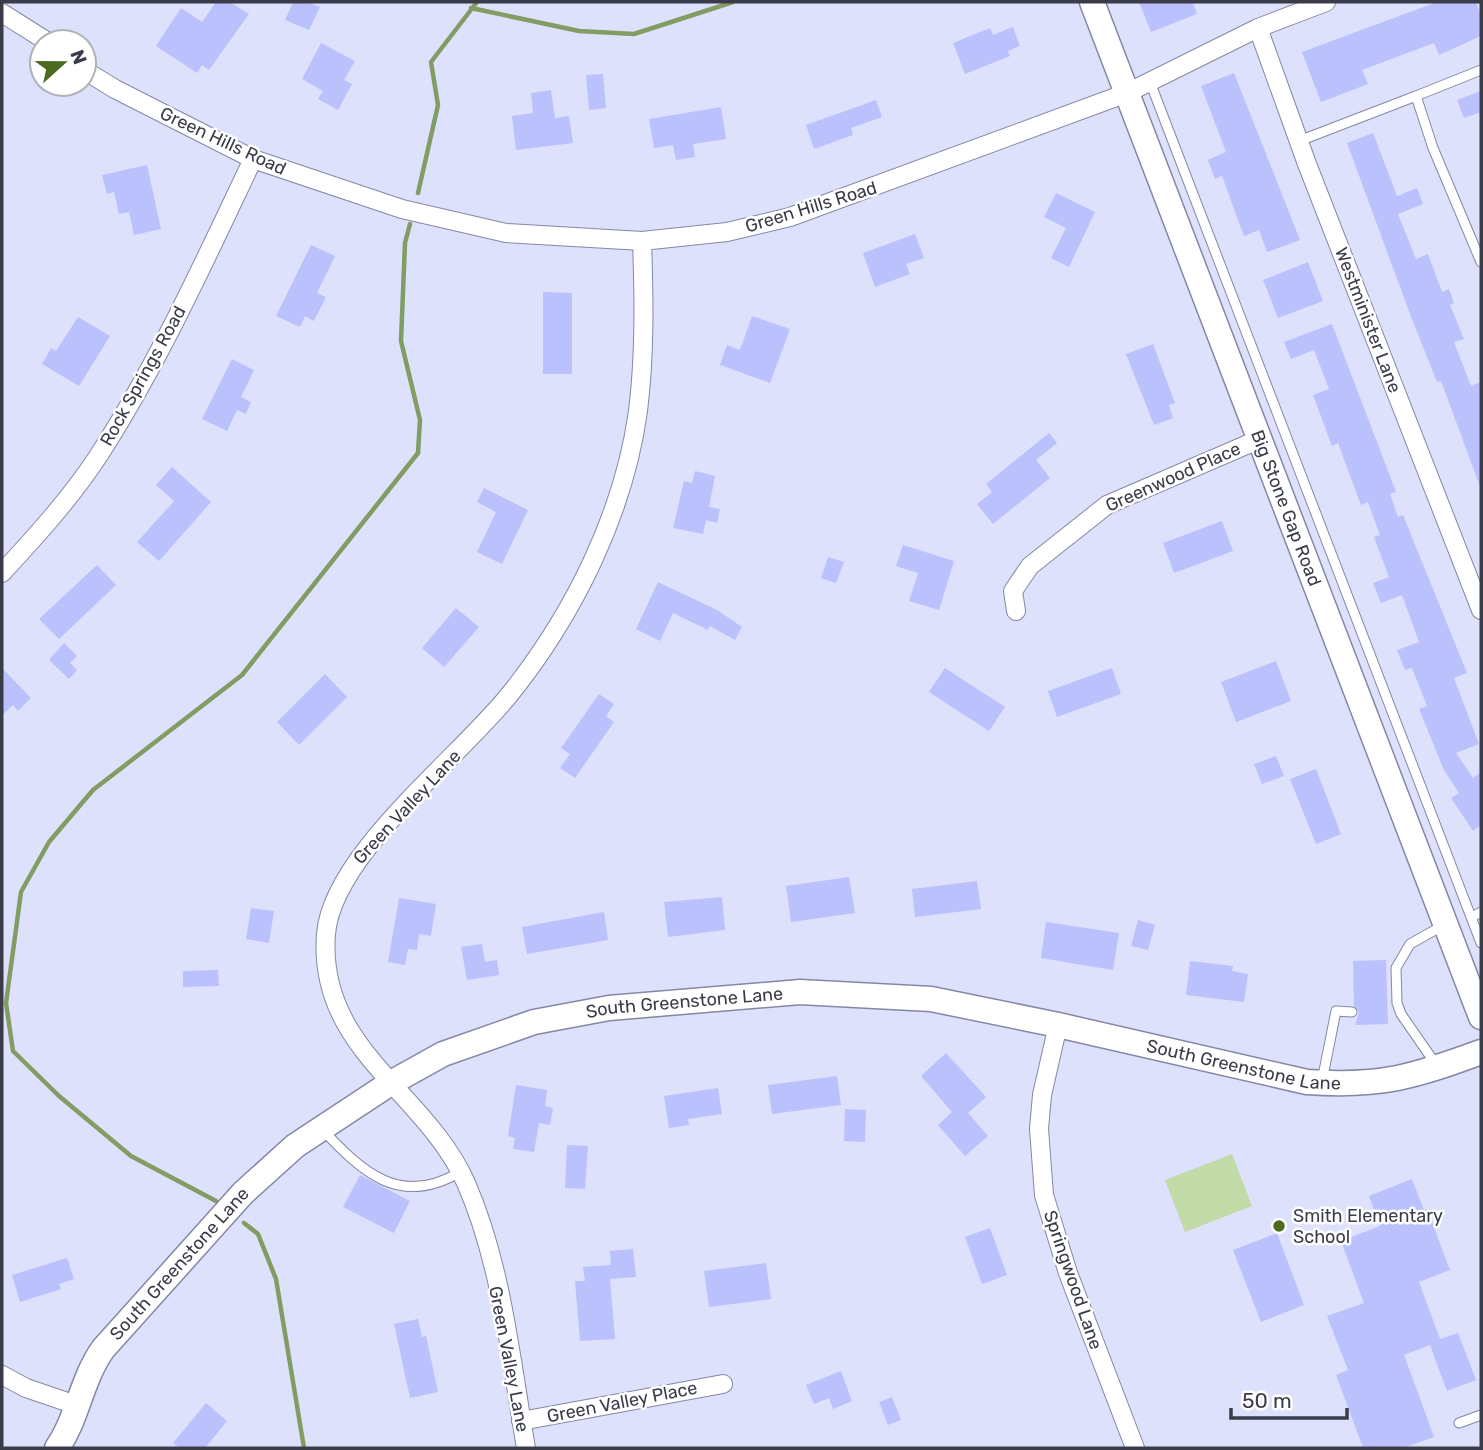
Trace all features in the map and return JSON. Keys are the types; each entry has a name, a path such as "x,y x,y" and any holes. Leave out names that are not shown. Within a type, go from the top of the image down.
{"street":[{"name":"Big Stone Gap Road","path":"1092,2 1481,1017"},
{"name":"Green Hills Road","path":"98,79 253,159 340,189 461,225 551,238 642,241 727,232 790,217 1127,93 1258,28 1326,2"},
{"path":"2,13 28,29"},
{"name":"Westminister Lane","path":"1258,28 1299,141 1481,610"},
{"name":"Rock Springs Road","path":"2,573 55,515 97,458 159,351 253,159"},
{"name":"Green Valley Lane","path":"526,1448 492,1269 476,1210 460,1172 432,1129 389,1084 358,1045 333,995 327,965 330,909 358,858 511,693 552,636 581,585 615,503 637,415 644,323 642,241"},
{"name":"Greenwood Place","path":"1016,611 1013,592 1030,566 1107,505 1260,439"},
{"name":"South Greenstone Lane","path":"57,1448 92,1365 115,1334 243,1193 270,1167 321,1127 389,1084 443,1054 496,1033 547,1020 623,1007 800,992 931,999 1058,1025 1265,1074 1322,1083 1381,1083 1437,1068 1481,1052"},
{"name":"Springwood Lane","path":"1058,1025 1042,1095 1039,1129 1044,1195 1068,1273 1135,1448"},
{"path":"2,1375 26,1388 76,1405"},
{"name":"Green Valley Place","path":"521,1421 723,1384"}],"lane":[{"path":"1299,141 1481,70"},
{"path":"1150,82 1481,943"},
{"path":"1416,96 1433,148 1481,262"},
{"path":"1472,917 1481,912"},
{"path":"1437,1068 1401,1014 1397,1003 1396,968 1410,944 1446,924"},
{"path":"1322,1083 1336,1011 1352,1012"},
{"path":"321,1127 354,1163 399,1186 414,1189 460,1172"},
{"path":"1459,1423 1481,1415"}],"green space":[{"path":"1232,1154 1252,1206 1185,1232 1165,1180"}],"building":[{"path":"216,2 230,2 249,14 209,70 202,65 197,73 156,46 181,8 202,22"},
{"path":"293,2 307,2 320,7 309,30 285,20"},
{"path":"1139,2 1193,2 1197,14 1151,32"},
{"path":"1437,2 1476,2 1481,15 1481,36 1439,55 1434,43 1362,70 1368,84 1321,102 1302,52"},
{"path":"1013,27 1020,46 1008,51 1010,56 965,74 953,43 990,28 993,35"},
{"path":"321,43 355,61 344,80 352,84 338,110 318,99 323,91 302,79"},
{"path":"1234,73 1300,240 1267,252 1259,230 1244,236 1222,176 1215,179 1208,160 1226,152 1201,86"},
{"path":"603,74 606,108 589,110 586,75"},
{"path":"551,90 555,118 569,116 573,143 516,150 512,116 533,113 531,93"},
{"path":"1481,91 1481,112 1464,118 1457,100"},
{"path":"876,100 882,117 851,128 853,135 814,149 806,125"},
{"path":"721,107 726,139 693,144 695,157 676,160 673,145 654,148 649,119"},
{"path":"1373,133 1397,196 1417,188 1423,204 1398,214 1416,259 1428,254 1442,292 1449,289 1454,303 1450,305 1464,339 1454,342 1471,386 1481,382 1481,489 1441,381 1437,382 1410,314 1347,143"},
{"path":"147,165 161,229 134,235 129,212 119,214 114,192 107,194 102,175"},
{"path":"1056,193 1095,212 1069,267 1051,258 1066,228 1044,217"},
{"path":"915,234 924,258 906,264 910,274 875,287 863,253"},
{"path":"311,245 335,256 317,293 326,297 314,321 305,316 300,327 276,316"},
{"path":"1308,262 1323,301 1278,318 1263,280"},
{"path":"543,292 572,293 572,374 543,374"},
{"path":"752,316 790,329 770,383 720,365 727,345 740,350"},
{"path":"78,317 110,336 79,386 42,364 51,348 56,351"},
{"path":"1332,324 1396,492 1390,494 1398,517 1403,515 1467,673 1454,678 1479,744 1456,753 1473,778 1481,772 1481,825 1473,831 1451,798 1459,793 1444,770 1419,709 1427,706 1412,668 1405,670 1397,650 1419,642 1402,595 1381,603 1373,583 1389,577 1374,537 1380,535 1368,502 1361,505 1338,443 1332,446 1313,395 1329,389 1314,350 1291,359 1284,342"},
{"path":"1153,344 1175,403 1169,405 1173,418 1154,425 1126,354"},
{"path":"232,359 254,370 241,397 251,402 246,414 237,410 227,431 202,419"},
{"path":"1049,433 1057,443 1036,460 1050,478 993,524 977,504 992,492 986,484"},
{"path":"172,467 211,502 159,561 137,542 174,501 156,485"},
{"path":"695,471 715,476 709,507 720,509 717,523 706,520 703,534 673,528 684,481 692,483"},
{"path":"484,488 528,510 502,564 477,552 496,512 477,502"},
{"path":"1222,521 1233,551 1174,573 1163,543"},
{"path":"903,545 954,561 939,610 909,601 918,573 896,566"},
{"path":"828,557 844,562 836,583 821,578"},
{"path":"97,565 116,585 59,639 39,619"},
{"path":"658,582 717,610 742,627 735,640 710,626 708,630 673,613 660,641 636,629"},
{"path":"456,608 479,627 444,667 422,648"},
{"path":"64,643 77,656 70,663 77,670 69,679 49,660"},
{"path":"1276,661 1291,701 1236,722 1221,682"},
{"path":"2,668 31,698 18,711 13,705 2,715"},
{"path":"945,668 1005,707 989,731 929,692"},
{"path":"1112,668 1121,694 1057,717 1048,691"},
{"path":"325,674 347,697 299,745 277,722"},
{"path":"599,694 614,704 606,716 614,722 575,778 560,768 570,754 561,748"},
{"path":"1276,756 1284,776 1262,784 1254,764"},
{"path":"1316,769 1341,834 1316,844 1290,779"},
{"path":"849,877 855,913 791,922 786,886"},
{"path":"977,881 981,909 915,917 912,889"},
{"path":"722,897 725,930 668,937 664,902"},
{"path":"399,898 436,904 431,936 419,934 417,950 408,949 405,965 388,962"},
{"path":"251,908 274,911 269,943 246,939"},
{"path":"604,912 608,940 527,954 522,927"},
{"path":"1138,920 1155,925 1148,950 1131,946"},
{"path":"1046,922 1119,933 1113,970 1041,958"},
{"path":"482,944 485,962 497,960 499,975 467,980 461,947"},
{"path":"1386,960 1388,1024 1355,1025 1359,1012 1354,1006 1353,961"},
{"path":"1190,961 1233,966 1232,971 1248,974 1244,1002 1186,995"},
{"path":"218,970 219,986 183,987 183,971"},
{"path":"946,1053 986,1097 968,1113 988,1136 965,1156 938,1125 952,1112 921,1076"},
{"path":"837,1076 841,1105 772,1114 768,1085"},
{"path":"516,1085 547,1090 545,1106 553,1108 550,1125 539,1123 534,1152 513,1149 515,1138 508,1136"},
{"path":"718,1088 722,1114 688,1119 689,1125 669,1128 664,1096"},
{"path":"845,1109 866,1110 865,1142 844,1141"},
{"path":"567,1145 588,1146 585,1189 565,1188"},
{"path":"360,1175 410,1201 394,1233 343,1207"},
{"path":"1412,1179 1424,1210 1427,1209 1450,1270 1419,1282 1440,1339 1458,1333 1476,1380 1447,1391 1430,1345 1404,1355 1434,1437 1403,1448 1363,1448 1336,1375 1348,1370 1327,1316 1364,1303 1341,1241 1380,1226 1369,1196"},
{"path":"990,1228 1007,1275 982,1284 965,1237"},
{"path":"1277,1233 1304,1305 1261,1322 1233,1250"},
{"path":"633,1249 636,1277 610,1279 615,1339 580,1341 575,1281 585,1281 583,1267 611,1265 610,1251"},
{"path":"67,1258 74,1279 59,1284 61,1289 20,1302 12,1275"},
{"path":"766,1263 771,1299 709,1307 704,1271"},
{"path":"418,1319 422,1337 426,1336 438,1392 410,1398 394,1324"},
{"path":"841,1371 852,1401 833,1409 829,1398 814,1404 806,1385"},
{"path":"892,1397 901,1420 888,1425 879,1402"},
{"path":"206,1403 227,1421 205,1448 180,1448 173,1443"}],"waterway":[{"path":"418,193 438,105 431,62 477,2"},
{"path":"471,8 579,31 634,34 733,2"},
{"path":"216,1201 131,1156 59,1096 13,1051 6,1003 21,892 49,842 93,790 242,675 418,453 420,420 401,341 405,243 410,224"},
{"path":"244,1223 258,1234 276,1279 304,1448"}],"place":[{"name":"Smith Elementary School","path":"1279,1226"}]}
